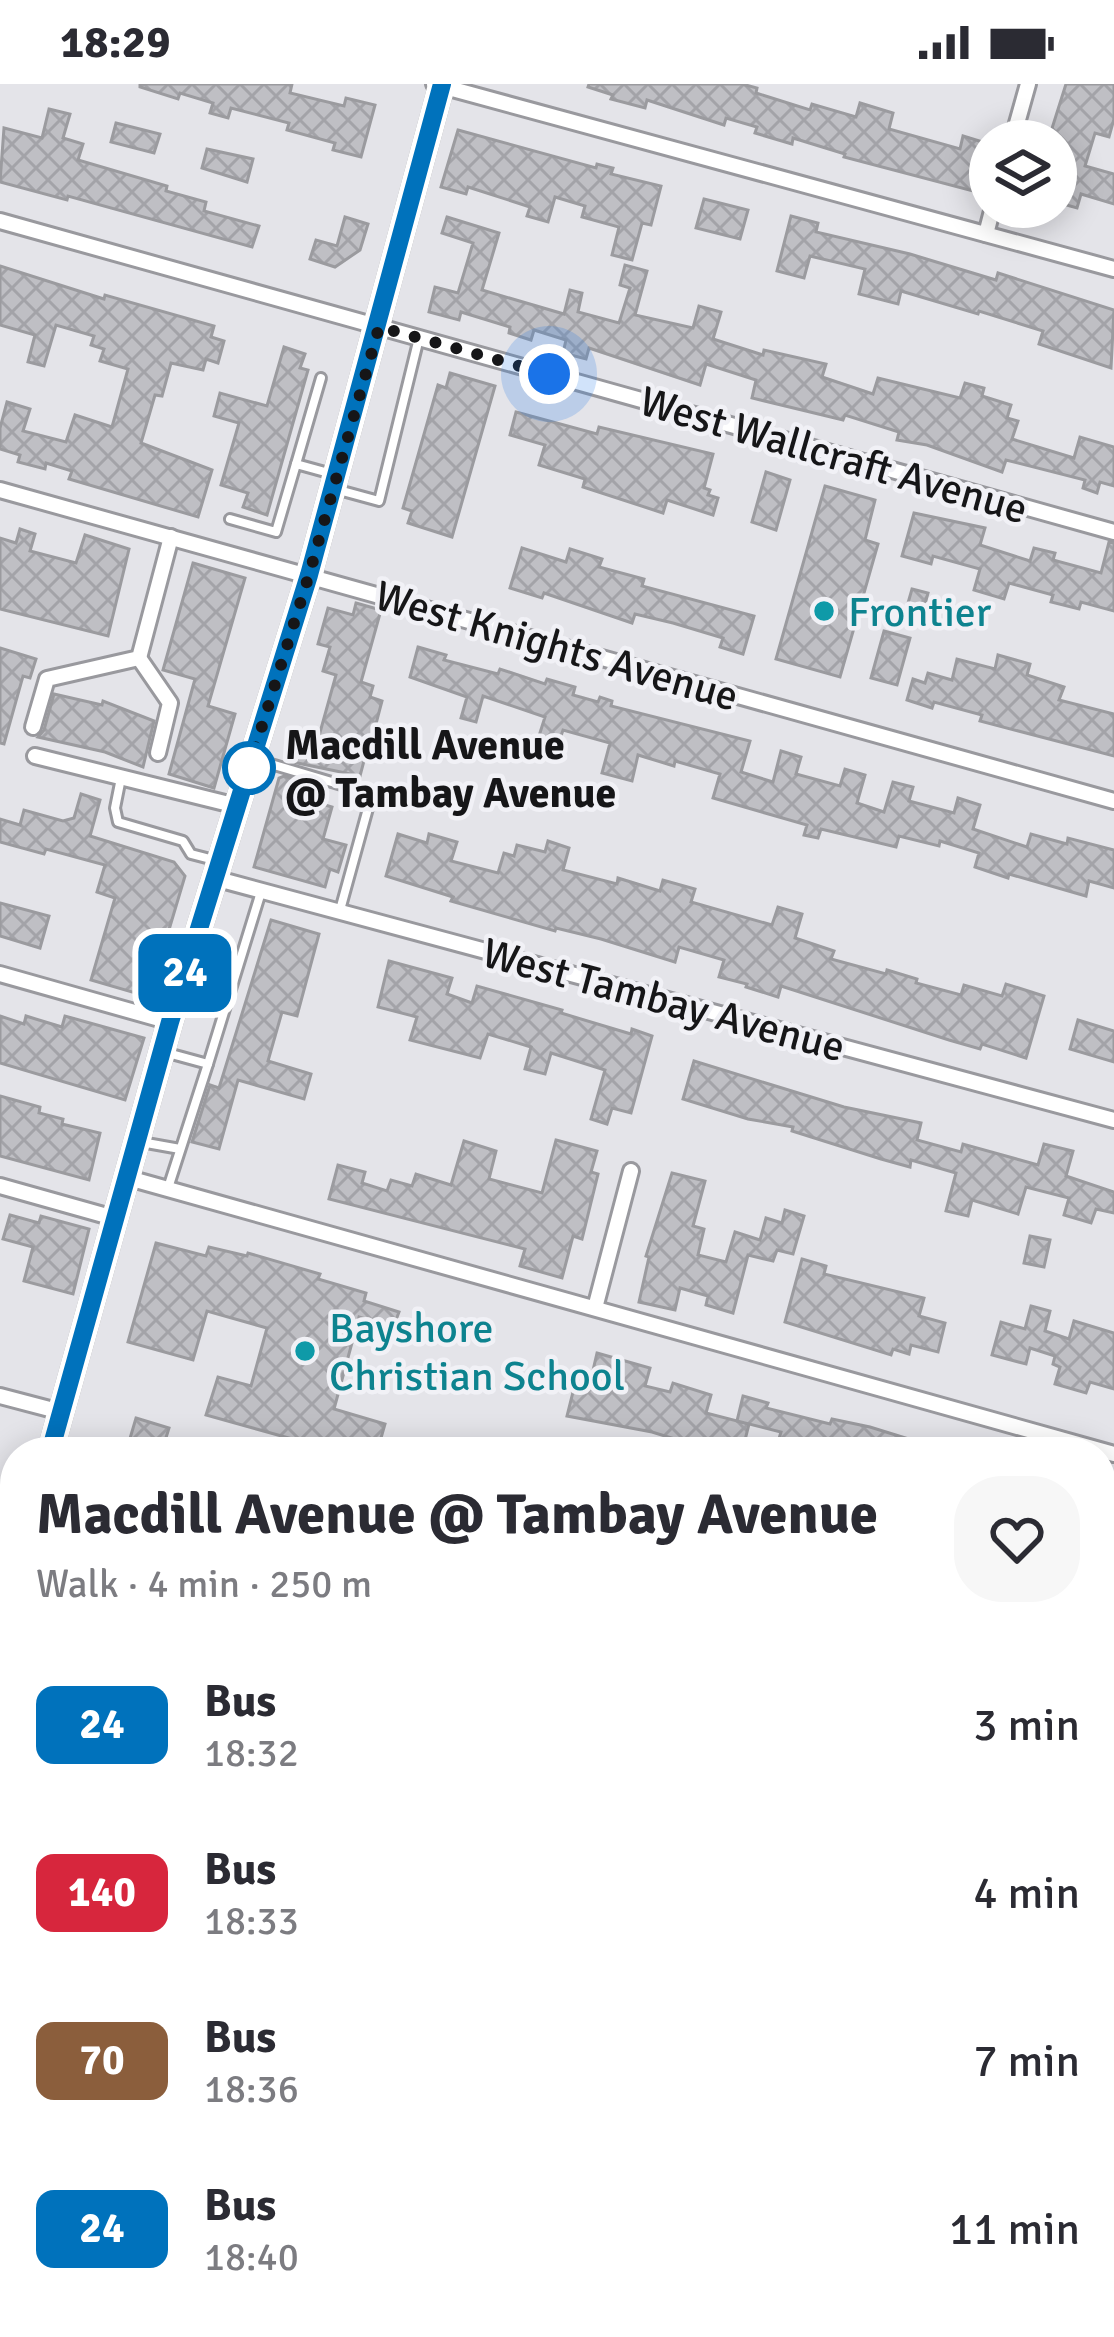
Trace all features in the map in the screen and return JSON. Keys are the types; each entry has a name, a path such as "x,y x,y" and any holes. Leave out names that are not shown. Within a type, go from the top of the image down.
{"street":[{"path":"1018,120 1028,84"},
{"path":"54,1437 161,1052 309,575 440,85 1114,269"},
{"name":"West Wallcraft Avenue","path":"0,221 1114,532"},
{"path":"986,234 988,228"},
{"name":"West Knights Avenue","path":"0,490 1114,801"},
{"path":"158,753 170,703 139,658 171,537"},
{"path":"33,727 47,679 139,658"},
{"path":"34,756 237,806"},
{"name":"West Tambay Avenue","path":"217,869 262,890 1114,1120"},
{"path":"0,974 170,1022"},
{"path":"595,1308 631,1171"},
{"path":"125,1177 1054,1437"},
{"path":"0,1186 114,1218"},
{"path":"0,1396 61,1412"}],"lane":[{"path":"296,464 379,501 419,338"},
{"path":"230,519 276,532 321,378"},
{"path":"252,758 372,794 339,911"},
{"path":"121,778 115,808 118,822 183,841 191,854 217,869"},
{"path":"168,1189 262,890"},
{"path":"161,1052 208,1064"},
{"path":"136,1141 180,1149"}],"building":[{"path":"140,84 292,84 290,93 344,106 346,98 375,105 361,157 333,150 335,143 287,130 289,123 231,108 228,118 210,113 213,103 180,93 178,99"},
{"path":"742,84 810,110 812,104 856,117 860,103 893,113 889,129 960,149 963,136 969,138 969,190 844,157 793,138 792,144 726,118 724,125 647,100 645,108 588,87"},
{"path":"1066,84 1114,84 1109,137 1095,133 1085,166 1114,174 1114,204 1081,194 1077,208 1077,120 1055,120"},
{"path":"49,109 70,114 63,138 83,144 78,160 167,186 166,191 206,202 204,211 259,226 252,247 0,182 4,128 42,138"},
{"path":"116,123 160,134 154,153 111,142"},
{"path":"458,130 596,168 597,164 613,168 611,174 661,186 651,225 642,223 632,260 612,255 619,227 582,217 585,206 555,197 548,222 527,216 530,207 468,187 466,194 441,187"},
{"path":"207,149 253,159 247,182 202,168"},
{"path":"704,199 748,210 740,239 696,228"},
{"path":"791,216 818,223 816,232 996,280 998,273 1114,310 1111,368 1039,344 1043,331 979,311 901,291 898,304 859,294 865,269 810,256 804,278 777,271"},
{"path":"345,217 368,224 360,250 335,267 310,259 316,240 337,246"},
{"path":"447,217 499,233 482,290 564,314 570,290 582,293 578,312 619,323 630,288 620,285 625,265 647,271 635,315 693,328 699,306 721,312 713,339 763,355 764,350 826,364 822,377 873,394 878,378 960,398 965,383 984,388 982,396 1011,405 1007,418 1018,421 1012,439 1074,458 1080,437 1114,447 1114,486 1100,482 1097,493 1083,488 1085,480 1006,460 1002,472 927,445 897,440 899,432 845,415 843,420 752,398 756,380 706,364 700,385 589,348 586,359 563,353 566,340 534,330 531,340 509,333 510,327 461,312 459,320 429,312 435,287 458,293 473,243 442,233"},
{"path":"0,266 104,299 105,295 214,326 211,337 224,341 218,363 206,359 203,370 171,363 162,396 155,395 141,443 212,470 198,517 69,479 72,471 46,463 45,469 18,462 20,455 0,449 7,402 30,409 23,431 66,442 75,415 112,427 128,369 100,361 104,349 91,345 94,336 56,325 44,366 28,362 35,335 0,325"},
{"path":"284,347 305,354 300,368 308,370 267,515 243,507 248,493 221,485 239,423 214,416 220,393 267,406"},
{"path":"450,373 495,386 452,537 408,523 412,511 403,508 438,385 446,388"},
{"path":"516,412 597,434 599,427 713,454 704,488 718,498 713,515 667,500 663,513 583,487 585,479 539,465 545,445 510,435"},
{"path":"766,472 790,480 776,530 752,522"},
{"name":"Frontier","path":"825,486 875,500 865,540 878,544 840,677 776,659"},
{"path":"914,513 985,528 980,545 1030,561 1034,548 1055,553 1053,560 1101,573 1109,542 1114,543 1114,611 1081,602 1079,609 1051,602 1053,595 1009,583 1004,599 974,590 980,569 933,556 931,564 902,556"},
{"path":"20,529 35,534 30,551 76,563 85,535 129,549 108,636 0,609 0,538 16,543"},
{"path":"522,548 566,562 570,549 602,559 599,567 644,579 642,586 754,616 743,654 720,647 723,638 673,623 635,614 632,623 544,593 542,598 510,588"},
{"path":"193,563 245,578 208,706 235,714 214,788 169,774 195,679 163,670"},
{"path":"912,589 928,593 922,615 906,610"},
{"path":"356,603 381,610 361,682 373,686 370,697 382,701 373,735 382,737 378,752 371,750 365,757 360,776 288,761 297,729 319,736 336,675 323,671 330,647 318,644 328,608 353,615"},
{"path":"884,631 910,638 897,685 871,678"},
{"path":"418,647 446,655 444,660 498,674 500,669 545,684 547,679 575,687 573,695 598,702 600,697 612,701 611,706 750,741 741,772 773,782 781,751 801,757 796,774 840,786 845,769 865,775 857,803 884,812 893,782 913,787 909,801 954,813 958,798 980,805 973,829 1027,847 1031,834 1114,850 1114,888 1089,881 1086,896 1009,874 1008,878 975,867 979,853 940,841 939,846 899,836 896,847 821,829 818,838 804,835 807,825 713,798 720,774 675,761 674,766 638,755 632,781 602,773 610,743 563,730 559,742 539,736 545,717 483,696 476,722 461,718 467,697 410,677"},
{"path":"0,648 36,659 30,678 23,676 4,744 0,743"},
{"path":"998,655 1030,664 1027,675 1064,687 1059,700 1114,714 1114,756 980,721 982,715 934,702 932,708 907,700 913,679 925,683 928,673 952,680 957,659 995,669"},
{"path":"54,694 102,705 103,701 154,721 143,767 105,752 38,737"},
{"path":"279,778 307,783 302,798 332,807 323,839 346,845 338,872 330,869 325,887 254,867"},
{"path":"81,794 100,800 90,836 174,862 185,876 149,997 91,980 115,898 97,892 105,865 0,842 0,819 20,825 24,810 63,821 74,818"},
{"path":"398,834 427,843 429,834 457,842 451,861 498,873 504,853 514,856 517,845 545,852 548,841 569,848 563,870 617,884 618,878 660,891 663,880 695,889 691,902 772,925 778,907 802,914 795,938 834,951 831,959 886,974 887,970 961,995 964,985 1002,996 1006,984 1044,996 1026,1058 982,1044 980,1049 949,1040 781,986 778,997 746,987 719,977 724,960 679,947 675,962 451,901 453,897 386,876"},
{"path":"0,903 49,916 40,948 0,936"},
{"path":"271,920 319,934 297,1016 282,1012 268,1061 311,1074 304,1099 238,1080 219,1149 192,1142 210,1085 219,1088"},
{"path":"389,961 452,978 447,994 472,1003 477,986 631,1034 632,1029 652,1036 631,1113 612,1108 607,1124 591,1119 605,1070 551,1053 545,1074 525,1069 531,1047 488,1034 480,1058 410,1040 417,1017 378,1007"},
{"path":"0,1016 24,1024 26,1016 62,1027 65,1016 144,1038 125,1100 0,1063"},
{"path":"1078,1020 1114,1031 1114,1062 1070,1049"},
{"path":"694,1061 844,1107 921,1123 917,1140 961,1152 963,1144 1038,1165 1044,1144 1073,1151 1066,1176 1114,1192 1114,1213 1096,1209 1091,1223 1064,1215 1069,1198 1026,1187 1018,1214 972,1200 968,1216 946,1211 956,1173 911,1160 910,1167 792,1131 793,1127 683,1099"},
{"path":"0,1096 40,1107 39,1113 63,1119 62,1124 100,1133 89,1180 0,1156"},
{"path":"556,1140 597,1151 591,1172 598,1174 582,1239 573,1236 562,1278 520,1266 525,1249 329,1199 338,1165 365,1172 362,1183 387,1191 391,1180 412,1186 416,1174 451,1185 464,1141 496,1151 489,1179 542,1193"},
{"path":"672,1173 705,1181 693,1226 704,1229 698,1255 726,1262 735,1232 760,1240 766,1218 782,1223 785,1210 804,1216 793,1254 777,1250 773,1261 748,1255 733,1313 706,1305 708,1296 680,1288 675,1310 639,1302 646,1256"},
{"path":"10,1215 39,1223 41,1216 89,1229 73,1294 24,1281 33,1247 3,1239"},
{"path":"1030,1236 1050,1240 1044,1267 1024,1263"},
{"name":"Bayshore Christian School","path":"156,1243 206,1256 209,1247 248,1253 320,1274 318,1279 366,1293 364,1301 399,1312 393,1328 359,1317 334,1409 385,1424 381,1437 285,1437 206,1415 218,1377 251,1386 267,1328 207,1311 193,1360 128,1342"},
{"path":"802,1259 826,1266 824,1274 924,1298 919,1316 945,1323 938,1352 911,1345 909,1354 893,1349 891,1355 785,1322"},
{"path":"1031,1306 1050,1311 1045,1331 1069,1339 1074,1321 1114,1333 1114,1389 1090,1382 1086,1393 1055,1384 1060,1367 1053,1364 1055,1356 1030,1348 1026,1364 992,1355 1001,1322 1025,1329"},
{"path":"597,1353 650,1368 645,1386 670,1392 673,1383 711,1395 706,1413 749,1424 746,1437 668,1437 567,1416 577,1376 591,1379"},
{"path":"743,1396 768,1403 766,1408 902,1437 780,1437 781,1432 737,1421"},
{"path":"136,1418 169,1428 166,1437 130,1437"}],"bus line":[{"name":"24","path":"54,1437 170,1022 309,575 442,84"}],"place":[{"name":"Frontier","path":"824,611"},
{"name":"Macdill Avenue @ Tambay Avenue","path":"249,768"},
{"name":"Bayshore Christian School","path":"305,1351"}],"route":[{"path":"249,768 379,327 549,374"}]}
